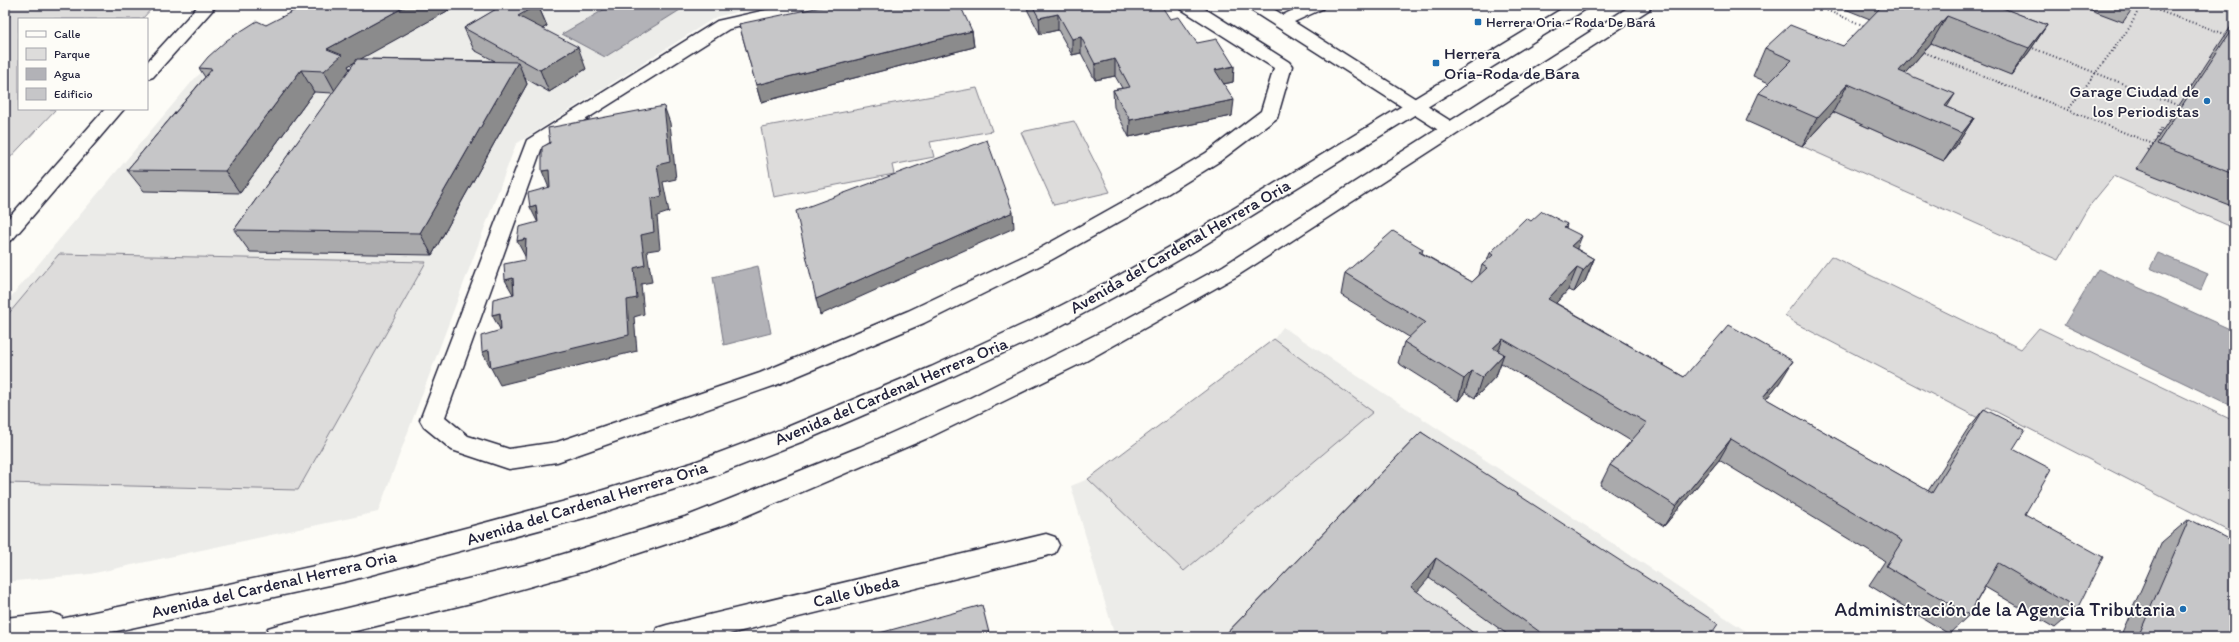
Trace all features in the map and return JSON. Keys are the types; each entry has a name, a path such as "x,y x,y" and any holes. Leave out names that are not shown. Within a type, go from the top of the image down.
{"main road":[{"path":"148,72 208,5"},
{"path":"811,5 723,25 534,144 432,420 460,443 509,459 558,452 768,379 916,316 1044,255 1182,176 1213,156 1270,114 1283,66 1187,5"},
{"path":"1255,5 1450,129"},
{"path":"1282,22 1316,5"},
{"name":"Avenida del Cardenal Herrera Oria","path":"32,637 348,570 473,537 584,507 689,474 785,438 939,373 1043,325 1117,286 1580,5"},
{"path":"278,637 493,586 591,558 686,528 883,449 1028,382 1163,311 1230,271 1644,5"},
{"path":"5,235 114,110"},
{"name":"Calle Úbeda","path":"667,637 1046,544"},
{"name":"Avenida del Cardenal Herrera Oria","path":"5,630 134,615"}],"path":[{"path":"1814,5 1872,29"},
{"path":"2068,110 2130,27 2141,5 2225,34"},
{"path":"2024,45 2177,105"},
{"path":"1915,48 2153,144"},
{"path":"2148,150 2162,127"}],"shaded area":[{"path":"304,5 765,5 716,17 516,144 378,512 90,574 5,582 5,304 196,77 234,47"},
{"path":"1283,327 1755,637 1115,637 1071,486 1088,479 1274,339"}],"green space":[{"path":"5,5 155,5 143,18 18,18 18,110 55,110 5,163"},
{"path":"2000,5 2234,5 2234,228 2114,176 2087,209 2058,260 1802,146 1833,112 1944,161 1883,99 1931,43 2012,75 1977,32"},
{"path":"977,88 992,131 930,142 934,157 892,165 894,174 774,197 761,127"},
{"path":"1074,121 1110,192 1054,205 1021,132"},
{"path":"59,254 426,262 298,490 5,483 5,318"},
{"path":"1831,256 2021,349 2039,328 2234,421 2234,534 1987,407 1980,419 1793,322 1785,315"},
{"path":"1274,339 1373,412 1184,571 1088,479"}],"water":[{"path":"612,5 688,5 605,57 562,34"},
{"path":"2158,253 2208,274 2201,290 2150,268"},
{"path":"758,266 771,333 724,345 713,277"},
{"path":"2098,269 2234,331 2234,407 2064,325"}],"building":[{"path":"305,5 408,5 327,49 342,55 324,71 301,70 225,171 127,170 212,69 199,68 208,57 227,40 257,21 266,25"},
{"path":"503,5 537,5 518,16 578,47 540,70 464,28"},
{"path":"830,5 960,5 972,31 756,85 739,24"},
{"path":"1032,5 1161,5 1170,19 1179,17 1197,43 1217,39 1234,66 1215,70 1234,100 1130,120 1113,90 1130,87 1115,59 1095,64 1081,37 1072,39 1058,14 1039,18"},
{"path":"1883,5 1995,5 2047,25 2029,48 1947,16 1899,71 1955,94 1945,106 1974,118 1962,133 1848,84 1817,118 1759,93 1792,60 1765,48 1790,25 1843,46"},
{"name":"Garage Ciudad de los Periodistas","path":"2234,26 2234,174 2157,144"},
{"path":"357,59 518,62 420,233 234,230"},
{"path":"664,106 670,162 657,165 662,196 651,199 654,232 641,235 645,265 634,268 637,298 627,300 629,335 491,368 489,350 482,352 481,336 501,330 500,313 492,315 493,299 514,294 513,278 505,280 504,264 525,260 526,239 517,241 519,227 538,222 536,205 530,207 528,193 550,187 549,170 542,171 542,147 550,143 548,128"},
{"path":"987,140 1013,212 816,299 796,211"},
{"path":"1542,211 1567,224 1564,227 1582,236 1571,246 1594,259 1583,271 1577,268 1548,299 1684,377 1729,325 1793,361 1763,397 1932,493 1984,409 2025,430 2013,449 2051,469 2025,514 2103,557 2077,609 1998,563 1969,615 1886,566 1902,541 1731,439 1676,506 1610,465 1647,423 1503,339 1493,348 1504,354 1482,377 1472,371 1464,379 1404,342 1425,322 1345,273 1393,231 1423,249 1419,252 1472,282 1487,268 1482,265 1493,255 1490,253 1526,218 1531,221"},
{"path":"1421,432 1718,624 1709,637 1547,637 1436,558 1411,587 1479,637 1223,637"},
{"name":"Administración de la Agencia Tributaria","path":"2189,519 2234,542 2234,637 2138,637"},
{"path":"982,605 990,637 865,637"}],"place":[{"name":"Herrera Oria - Roda De Bará","path":"1478,22"},
{"name":"Herrera Oria-Roda de Bara","path":"1436,63"},
{"name":"Garage Ciudad de los Periodistas","path":"2207,101"},
{"name":"Administración de la Agencia Tributaria","path":"2183,609"}]}
